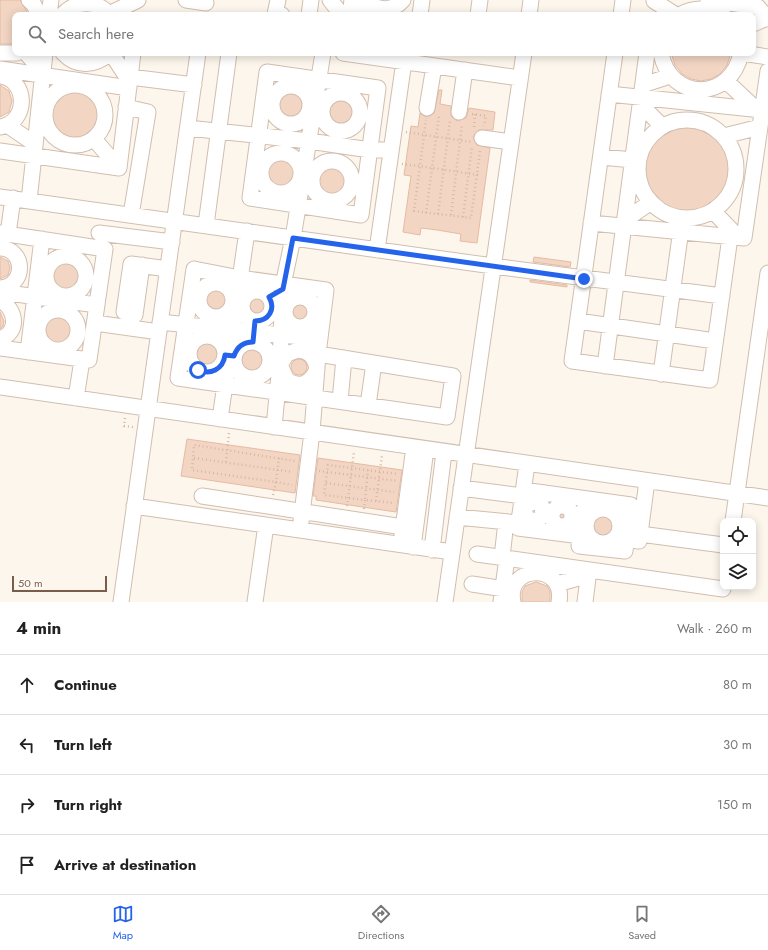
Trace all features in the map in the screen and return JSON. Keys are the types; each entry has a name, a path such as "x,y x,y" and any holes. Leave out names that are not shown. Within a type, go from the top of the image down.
{"street":[{"path":"30,0 37,12"},
{"path":"49,12 51,0"},
{"path":"114,12 139,0 138,12"},
{"path":"186,0 205,6"},
{"path":"309,12 311,0"},
{"path":"330,0 340,12"},
{"path":"350,12 352,0"},
{"path":"420,12 422,0"},
{"path":"478,12 480,0"},
{"path":"529,12 531,0"},
{"path":"621,12 623,0"},
{"path":"66,7 88,2 101,7 107,12"},
{"path":"706,3 716,12"},
{"path":"685,12 706,3 758,7 768,19 756,23"},
{"path":"654,5 669,12"},
{"path":"364,12 373,7 386,9 401,7"},
{"path":"7,53 0,70 42,73 76,80 128,95 148,112 131,215"},
{"path":"756,55 768,57"},
{"path":"28,56 57,91"},
{"path":"29,201 42,109 42,73 45,56"},
{"path":"17,86 42,73 59,56"},
{"path":"66,56 78,63 94,63 106,56"},
{"path":"111,56 128,95"},
{"path":"120,168 133,56"},
{"path":"121,602 198,56"},
{"path":"206,225 229,56"},
{"path":"226,420 255,328 293,238 298,205 305,177 315,97 323,56"},
{"path":"378,56 412,59 434,66 520,78"},
{"path":"445,602 524,56"},
{"path":"615,56 572,362 710,380 722,296 734,237 714,211"},
{"path":"605,366 647,56"},
{"path":"661,56 662,63 670,76 680,85 697,96"},
{"path":"697,96 721,85 732,76 739,64 741,56"},
{"path":"377,250 390,156 412,59"},
{"path":"76,80 78,63"},
{"path":"427,108 434,66"},
{"path":"461,112 465,70"},
{"path":"591,223 682,225 744,238 760,127 759,110 768,71"},
{"path":"361,212 351,174 342,164 328,162 318,167 298,184 278,193 250,198 274,139 266,76 267,72 315,97 340,90 378,88 377,91"},
{"path":"0,76 11,80 17,86 21,93 22,105 17,118 4,126 35,150"},
{"path":"642,96 670,76"},
{"path":"726,81 759,110"},
{"path":"42,109 57,91 74,84 85,86 94,91 101,99 105,108 106,119"},
{"path":"288,84 273,96 274,139 262,176 278,193 298,205 337,200 354,188 370,150 361,114 377,91"},
{"path":"101,99 194,85"},
{"path":"340,90 350,94 361,114 370,150"},
{"path":"188,128 274,139 309,141 333,133 349,130 377,91"},
{"path":"609,94 642,96 697,96 759,110"},
{"path":"42,109 48,129 54,137 70,145 80,145 94,139 102,129 106,119 128,95"},
{"path":"642,96 662,126"},
{"path":"695,120 697,96"},
{"path":"258,137 274,139 303,120 309,112 315,97"},
{"path":"315,97 323,118 333,133 370,150 390,156"},
{"path":"22,105 42,109"},
{"path":"303,120 309,141 328,162"},
{"path":"678,120 695,120 711,126 724,136 733,150 737,167 735,182 728,198 714,211 682,225 672,216 658,209 651,202 640,184 638,168 641,152 650,137 662,126 678,120"},
{"path":"724,136 760,127"},
{"path":"258,137 309,141 333,133"},
{"path":"328,162 333,133"},
{"path":"35,150 54,137"},
{"path":"258,137 274,139 300,165 305,177 324,201 361,215 361,212"},
{"path":"476,137 511,142"},
{"path":"94,139 120,168"},
{"path":"69,161 70,145"},
{"path":"0,151 35,150 69,161 120,168"},
{"path":"347,168 370,150"},
{"path":"600,157 633,160"},
{"path":"735,182 752,184"},
{"path":"354,188 361,212"},
{"path":"0,288 8,286 17,277 20,265 17,257 8,249 3,239 6,198 584,279 722,296"},
{"path":"624,223 651,202"},
{"path":"28,350 39,321 74,294 87,277 100,244 103,211"},
{"path":"660,374 682,225"},
{"path":"0,292 62,302 96,315 160,327 186,325 255,328 344,358 453,376 447,417 340,401 294,389 255,328 247,231"},
{"path":"3,239 42,242 74,258 87,277 96,315 76,398"},
{"path":"17,257 42,242"},
{"path":"8,310 13,328 2,341 28,350 55,348 76,339 77,326 72,315 45,278 42,242"},
{"path":"8,310 35,297 45,278 48,268 63,253 100,244 172,242"},
{"path":"87,277 100,244"},
{"path":"142,265 168,269"},
{"path":"274,427 294,389 317,369 255,328 193,274 194,269 255,328 294,389 312,432 300,530"},
{"path":"733,518 763,349 768,273"},
{"path":"17,277 45,278"},
{"path":"17,277 35,297 39,321 39,332 55,348 86,360"},
{"path":"255,328 178,378 179,373 255,328 326,290 326,293 255,328"},
{"path":"8,310 39,321"},
{"path":"77,326 96,315"},
{"path":"77,326 96,315"},
{"path":"578,320 715,341"},
{"path":"186,325 255,328"},
{"path":"186,325 255,328"},
{"path":"233,330 255,328"},
{"path":"233,330 255,328"},
{"path":"233,330 255,328"},
{"path":"233,330 255,328"},
{"path":"340,401 344,358"},
{"path":"368,405 374,363"},
{"path":"0,387 768,498"},
{"path":"407,546 408,494 417,469 420,448"},
{"path":"432,550 444,452"},
{"path":"527,464 567,518"},
{"path":"417,469 441,472 461,488 567,518 720,544"},
{"path":"507,558 567,518 647,481"},
{"path":"408,494 438,498 461,488"},
{"path":"202,496 362,521 457,521 567,518 631,506 631,505 567,518"},
{"path":"134,506 452,552"},
{"path":"255,602 266,525"},
{"path":"477,554 507,558 541,568 589,572 723,593"},
{"path":"507,558 522,577"},
{"path":"507,558 507,596"},
{"path":"507,596 522,577 541,568"},
{"path":"541,568 557,584 560,596 559,602"},
{"path":"557,584 589,572"},
{"path":"585,602 589,572"},
{"path":"472,584 507,596"}],"path":[{"path":"426,213 440,109 427,108 414,211 426,213 471,218 478,175 475,114"},
{"path":"438,214 451,111 461,112 486,116 476,137 468,174 463,217"},
{"path":"451,215 460,140 461,112"},
{"path":"424,135 460,140 476,137"},
{"path":"390,156 432,169 478,175"},
{"path":"226,420 228,450 226,462"},
{"path":"194,458 278,470 293,474 295,461 194,445 192,470 292,485 293,480"},
{"path":"270,506 276,482 279,458"},
{"path":"398,481 399,474 328,465 324,495 395,504 408,494"},
{"path":"348,498 351,468"},
{"path":"362,521 368,470"},
{"path":"327,472 398,481 408,494"},
{"path":"376,501 380,472"},
{"path":"326,483 408,494"}],"building":[{"path":"0,0 20,0 27,12 12,12 12,44 0,44"},
{"path":"672,56 730,56 727,65 720,74 711,79 701,81 691,79 682,74 675,65"},
{"path":"0,85 9,91 12,101 9,112 0,117"},
{"path":"69,88 90,91 101,104 103,122 100,130 88,132 85,136 86,142 78,143 61,140 49,125 47,115 49,106 54,97"},
{"path":"287,88 293,88 297,89 304,95 307,105 306,112 300,119 293,122 287,122 283,121 276,115 273,108 273,102 274,98 280,91"},
{"path":"439,90 442,90 440,104 451,106 451,116 457,121 466,118 469,108 495,112 493,130 479,130 473,137 477,145 490,148 477,243 460,241 461,234 437,230 421,228 420,235 403,232 411,176 404,175 411,126 418,127 420,113 426,117 434,113"},
{"path":"341,94 354,99 359,112 354,125 341,130 328,125 323,112 328,99"},
{"path":"680,123 696,123 711,129 716,133 717,142 726,145 734,164 733,179 727,193 718,204 710,202 704,212 692,215 683,213 677,214 664,209 659,205 658,197 649,193 644,185 641,169 644,153 652,139 658,134 665,135 669,132 671,126"},
{"path":"280,155 290,157 296,163 292,187 284,190 272,188 265,180 263,175 266,164 274,157"},
{"path":"333,163 346,168 351,181 346,194 333,199 320,194 315,181 320,168"},
{"path":"0,257 8,261 10,268 8,275 0,279"},
{"path":"534,257 571,262 570,267 533,262"},
{"path":"66,258 76,261 81,266 84,276 81,286 76,291 66,294 56,291 51,286 48,276 51,266 56,261"},
{"path":"530,280 567,285 567,287 530,282"},
{"path":"214,284 224,286 229,292 226,312 218,316 207,314 203,311 199,302 205,288"},
{"path":"257,293 266,297 270,306 266,315 257,319 248,315 244,306 248,297"},
{"path":"297,299 307,300 313,311 311,319 301,326 291,322 291,302"},
{"path":"55,311 61,311 71,316 76,329 71,342 61,347 55,347 45,342 40,332 40,326 45,316"},
{"path":"0,312 4,321 3,326 0,329"},
{"path":"206,339 212,340 219,346 222,355 221,361 215,368 206,371 200,370 193,364 190,355 191,349 197,342"},
{"path":"249,344 255,344 265,351 268,360 267,366 261,373 255,376 249,376 239,369 236,363 236,357 243,347"},
{"path":"299,359 305,361 307,367 305,373 299,375 293,373 291,367 293,361"},
{"path":"187,439 300,455 295,493 181,476"},
{"path":"318,458 402,470 396,512 316,500 316,496 313,496"},
{"path":"563,508 567,511 569,518 567,522 560,523 556,521 552,514 558,509"},
{"path":"599,510 611,512 618,519 619,529 617,534 610,540 593,539 590,535 593,513"},
{"path":"536,582 547,586 550,591 550,602 522,602 522,592 525,586"}],"route":[{"path":"198,370 203,372 214,371 223,363 225,355 234,356 240,346 245,343 253,342 255,321 261,321 269,316 272,306 272,301 269,297 283,289 293,238 584,279"}]}
